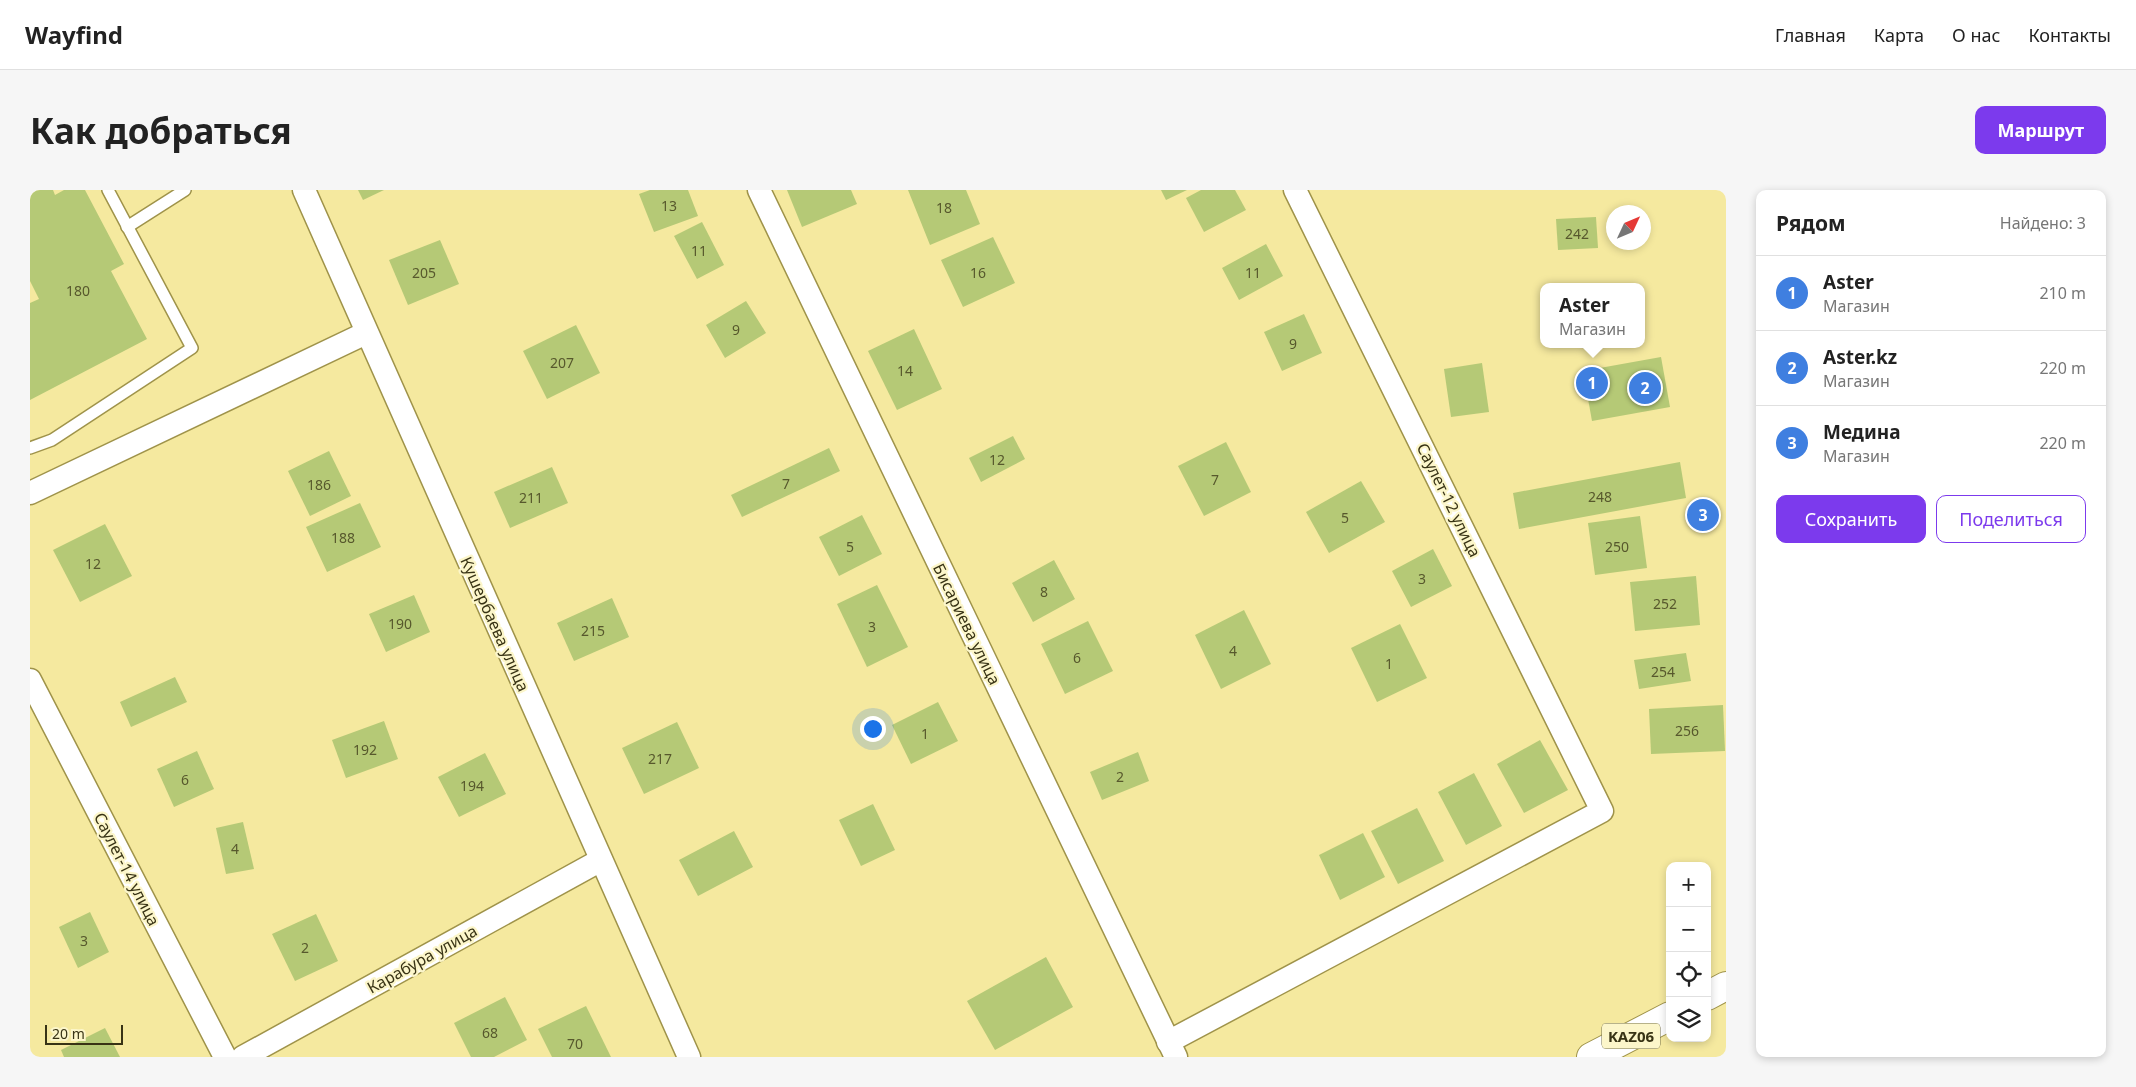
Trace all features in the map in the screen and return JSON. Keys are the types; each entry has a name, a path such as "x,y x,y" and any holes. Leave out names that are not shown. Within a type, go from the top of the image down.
{"main road":[{"path":"1711,994 1726,986"},
{"name":"KAZ06","path":"1591,1057 1666,1018"}],"street":[{"name":"Кушербаева улица","path":"304,190 689,1057"},
{"name":"Бисариева улица","path":"759,190 1172,1050"},
{"name":"Саулет-12 улица","path":"1172,1050 1602,810 1296,190"},
{"path":"30,493 366,333"},
{"name":"Саулет-14 улица","path":"30,680 225,1057"},
{"name":"Карабура улица","path":"243,1057 601,860"}],"lane":[{"path":"30,448 52,440 192,348 108,190"},
{"path":"127,227 184,190"}],"building":[{"path":"30,190 53,190 55,195 64,190 85,190 124,264 111,271 147,339 30,400 30,303 39,299 30,281"},
{"path":"358,190 384,190 363,200"},
{"path":"650,190 688,190 698,216 654,232 639,194"},
{"path":"787,190 851,190 857,204 802,227"},
{"path":"908,190 966,190 980,224 930,245"},
{"path":"1161,190 1187,190 1166,200"},
{"path":"1201,190 1235,190 1246,210 1204,232 1186,198"},
{"path":"1596,217 1598,248 1558,250 1556,219"},
{"path":"702,222 724,265 697,279 674,236"},
{"path":"993,237 1015,283 963,307 941,260"},
{"path":"440,240 459,284 408,305 389,260"},
{"path":"1266,244 1283,276 1239,300 1222,268"},
{"path":"746,301 766,333 725,358 706,325"},
{"path":"1304,314 1322,353 1282,371 1264,332"},
{"path":"576,325 600,373 547,399 523,351"},
{"path":"914,329 942,389 897,410 868,351"},
{"path":"1661,357 1670,407 1592,421 1583,371"},
{"path":"1482,363 1489,412 1451,417 1444,369"},
{"path":"1013,436 1025,459 981,482 969,458"},
{"path":"1226,442 1251,492 1204,516 1178,466"},
{"path":"829,448 840,471 742,517 731,495"},
{"path":"329,451 351,496 310,516 288,471"},
{"path":"1680,462 1686,498 1519,529 1513,493"},
{"path":"552,467 568,503 510,528 494,492"},
{"path":"1361,481 1385,522 1329,553 1306,512"},
{"path":"360,503 381,547 327,572 306,527"},
{"path":"862,515 882,554 839,576 819,537"},
{"path":"1640,516 1647,568 1595,575 1588,523"},
{"path":"105,524 132,576 80,602 53,550"},
{"path":"1433,549 1452,586 1411,607 1392,571"},
{"path":"1054,560 1075,599 1033,622 1012,583"},
{"path":"1696,576 1700,625 1635,631 1630,582"},
{"path":"877,585 908,647 867,667 837,604"},
{"path":"414,595 430,632 386,652 369,614"},
{"path":"612,598 629,637 574,661 557,623"},
{"path":"1244,610 1271,664 1221,689 1195,635"},
{"path":"1088,621 1113,671 1065,694 1041,644"},
{"path":"1400,624 1427,678 1377,702 1351,648"},
{"path":"1686,653 1691,681 1639,689 1634,660"},
{"path":"175,677 187,702 131,727 120,702"},
{"path":"938,702 958,741 911,764 892,725"},
{"path":"1723,705 1725,751 1651,754 1649,709"},
{"path":"384,721 398,759 346,778 332,740"},
{"path":"677,722 699,768 644,794 622,748"},
{"path":"1540,740 1568,790 1524,813 1497,764"},
{"path":"197,751 214,789 174,807 157,769"},
{"path":"1138,752 1149,781 1102,800 1090,772"},
{"path":"485,753 506,794 459,817 438,777"},
{"path":"1474,773 1502,826 1466,845 1438,792"},
{"path":"873,804 895,850 861,866 839,820"},
{"path":"1417,808 1444,861 1398,884 1371,831"},
{"path":"243,822 254,869 226,874 216,828"},
{"path":"734,831 753,867 698,896 679,860"},
{"path":"1363,833 1385,877 1340,900 1319,855"},
{"path":"90,912 109,952 78,968 59,927"},
{"path":"316,914 338,961 295,981 272,934"},
{"path":"1046,957 1073,1007 995,1050 967,1001"},
{"path":"505,997 527,1040 494,1057 471,1057 454,1023"},
{"path":"586,1006 611,1057 552,1057 538,1029"},
{"path":"105,1028 120,1057 64,1057 61,1050"}],"place":[{"name":"Aster","path":"1592,383"},
{"name":"Aster.kz","path":"1645,388"},
{"name":"Медина","path":"1703,515"}]}
